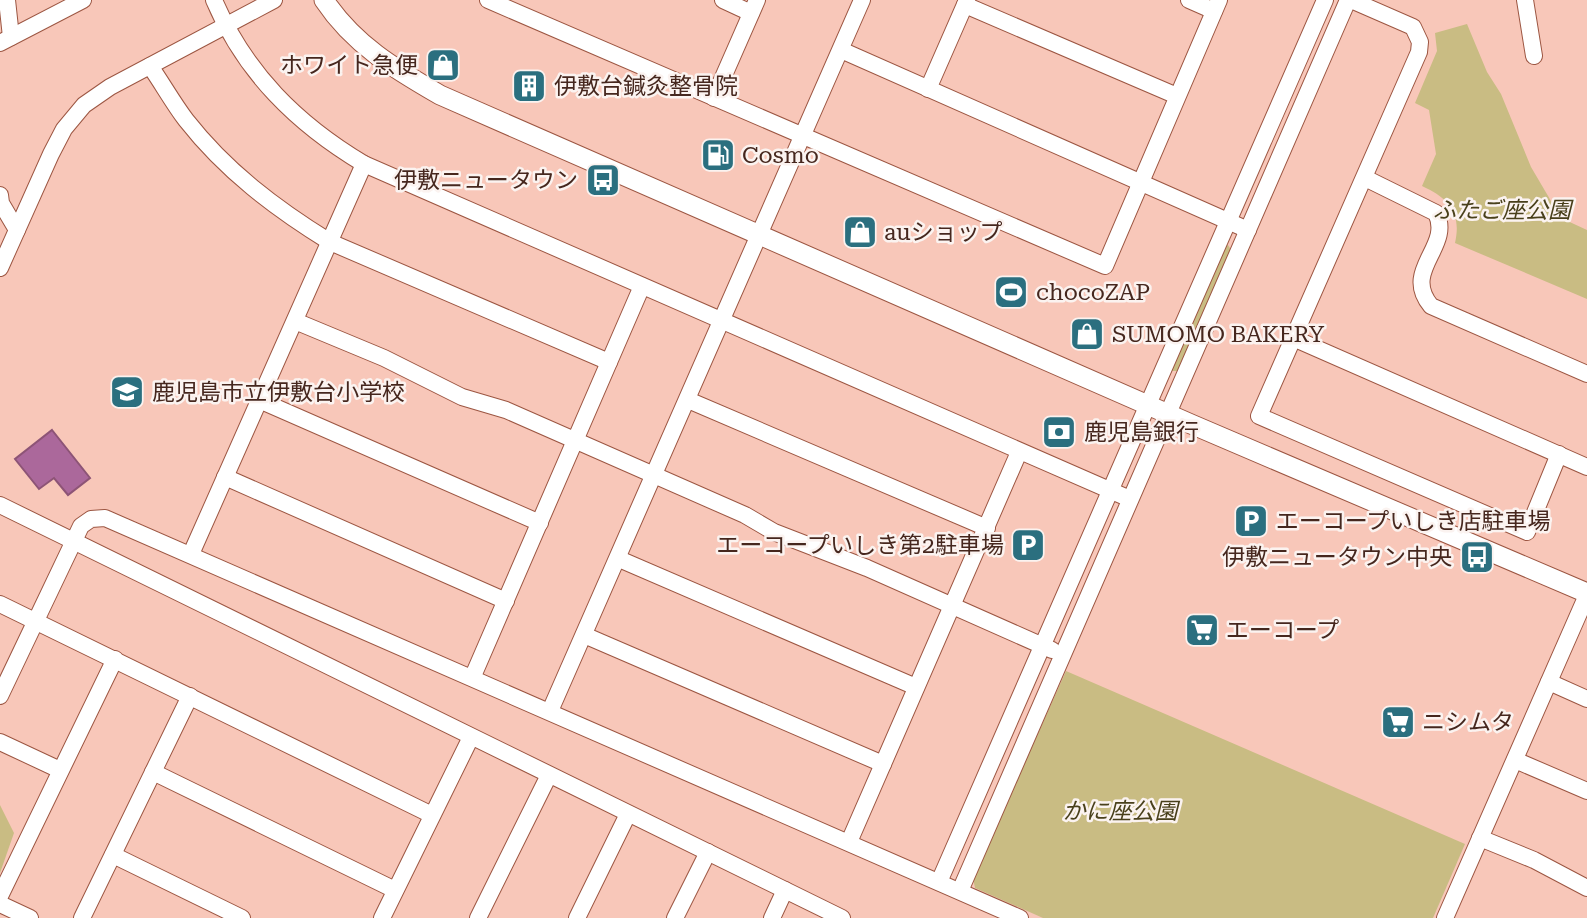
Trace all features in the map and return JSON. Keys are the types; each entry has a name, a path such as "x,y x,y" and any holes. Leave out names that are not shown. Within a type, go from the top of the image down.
{"street":[{"path":"7,0 6,40 83,0"},
{"path":"214,0 225,26 259,79 278,100 329,143 364,164 1130,499"},
{"path":"0,268 64,130 84,105 150,65 274,0"},
{"path":"324,0 354,39 403,74 440,95 1587,594 1445,918"},
{"path":"488,0 1105,266 1217,6 1189,0"},
{"path":"714,98 754,6 723,0"},
{"path":"550,711 619,559 862,0"},
{"path":"939,882 1325,0"},
{"path":"960,891 1061,653 1349,0 1413,27 1420,42 1419,52 1259,416 1527,531 1559,454"},
{"path":"1525,0 1534,56"},
{"path":"928,89 966,2 1177,96"},
{"path":"841,50 1248,230"},
{"path":"150,65 186,119 218,157 253,190 330,242 609,362"},
{"path":"191,554 364,164"},
{"path":"1365,178 1436,213 1441,229 1420,279 1420,290 1431,306 1587,374"},
{"path":"0,195 1,203 17,230"},
{"path":"473,676 642,286"},
{"path":"295,321 384,358 462,397 506,410 745,515 774,532 1061,653"},
{"path":"1293,338 1587,467"},
{"path":"259,400 540,523"},
{"path":"688,400 987,528"},
{"path":"849,842 1019,452"},
{"path":"225,477 506,601"},
{"path":"0,505 73,544 842,918"},
{"path":"0,696 81,526 91,519 105,518 473,676 1020,918"},
{"path":"619,559 916,687"},
{"path":"0,604 432,815"},
{"path":"584,635 883,764"},
{"path":"0,896 115,659"},
{"path":"1549,682 1587,699"},
{"path":"82,918 190,696"},
{"path":"382,918 471,737"},
{"path":"0,742 60,770"},
{"path":"1515,760 1587,790"},
{"path":"153,772 395,890"},
{"path":"478,918 549,775"},
{"path":"577,918 628,814"},
{"path":"1480,838 1534,860 1587,888"},
{"path":"675,918 708,852"},
{"path":"113,855 242,918"},
{"path":"772,918 785,891"},
{"path":"0,904 30,918"}],"green space":[{"name":"ふたご座公園","path":"1467,24 1487,72 1501,94 1531,167 1561,218 1587,230 1587,299 1455,243 1456,223 1451,207 1422,186 1436,154 1429,110 1415,103 1437,51 1435,33"},
{"path":"1228,245 1233,253 1182,371 1171,371 1221,247"},
{"name":"かに座公園","path":"1066,671 1465,844 1433,918 1043,918 975,888 973,878"},
{"path":"0,805 14,833 0,873"}],"shaded area":[{"path":"52,430 90,478 68,495 54,478 39,489 15,459"}],"place":[{"name":"ホワイト急便","path":"443,65"},
{"name":"伊敷台鍼灸整骨院","path":"529,86"},
{"name":"Cosmo","path":"718,155"},
{"name":"伊敷ニュータウン","path":"603,180"},
{"name":"auショップ","path":"860,232"},
{"name":"chocoZAP","path":"1011,292"},
{"name":"SUMOMO BAKERY","path":"1087,334"},
{"name":"鹿児島市立伊敷台小学校","path":"127,392"},
{"name":"鹿児島銀行","path":"1059,432"},
{"name":"エーコープいしき店駐車場","path":"1251,521"},
{"name":"エーコープいしき第2駐車場","path":"1028,545"},
{"name":"伊敷ニュータウン中央","path":"1477,557"},
{"name":"エーコープ","path":"1202,630"},
{"name":"ニシムタ","path":"1398,722"}]}
